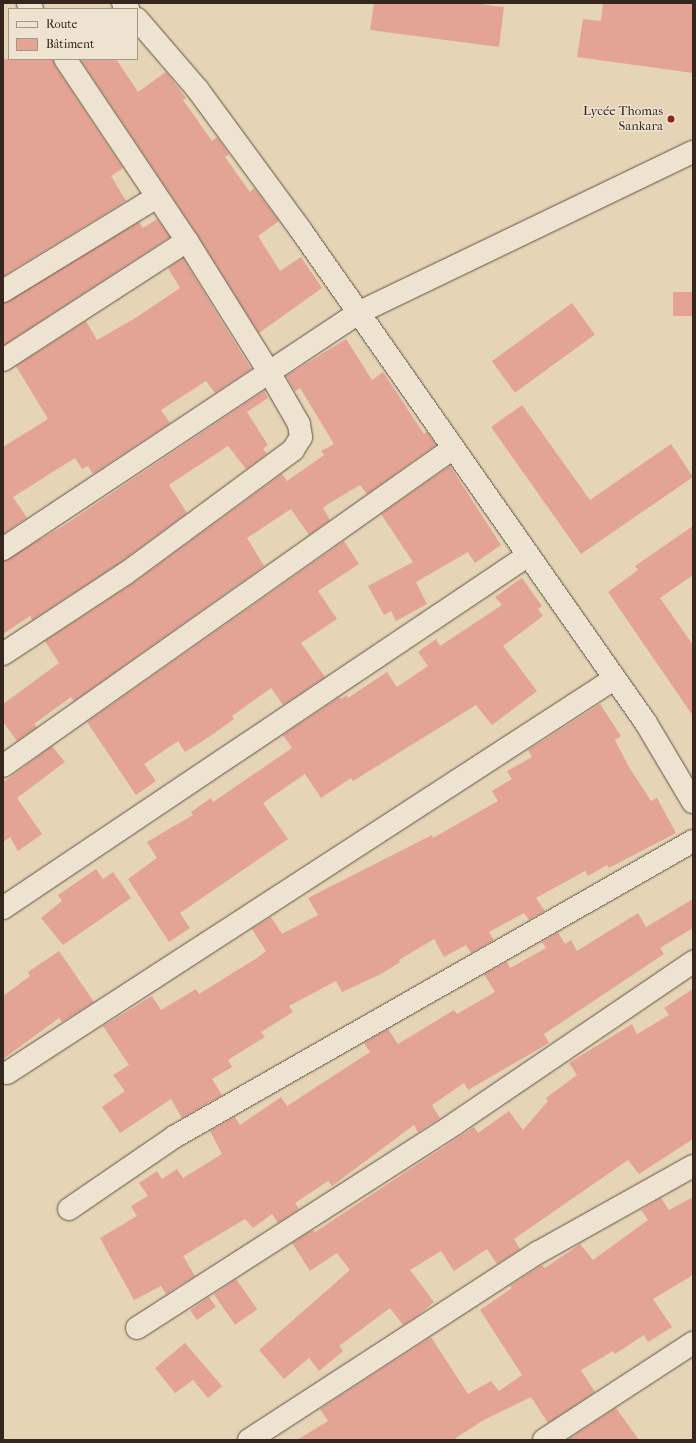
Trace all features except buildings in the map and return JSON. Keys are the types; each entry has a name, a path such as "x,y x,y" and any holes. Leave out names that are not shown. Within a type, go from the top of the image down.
{"street":[{"path":"138,20 198,90 358,313 527,556 646,723 693,802"},
{"path":"3,654 125,574 293,450 300,437 299,424 269,372 187,241 66,60"},
{"path":"3,548 358,313 693,152"},
{"path":"3,291 157,197"},
{"path":"3,360 187,241"},
{"path":"3,766 452,449"},
{"path":"3,908 527,556"},
{"path":"7,1073 614,678"},
{"path":"68,1209 174,1137 693,841"},
{"path":"137,1328 456,1123 693,962"},
{"path":"249,1440 540,1252 693,1166"},
{"path":"544,1440 693,1343"}],"place":[{"name":"Lycée Thomas Sankara","path":"671,119"}]}
